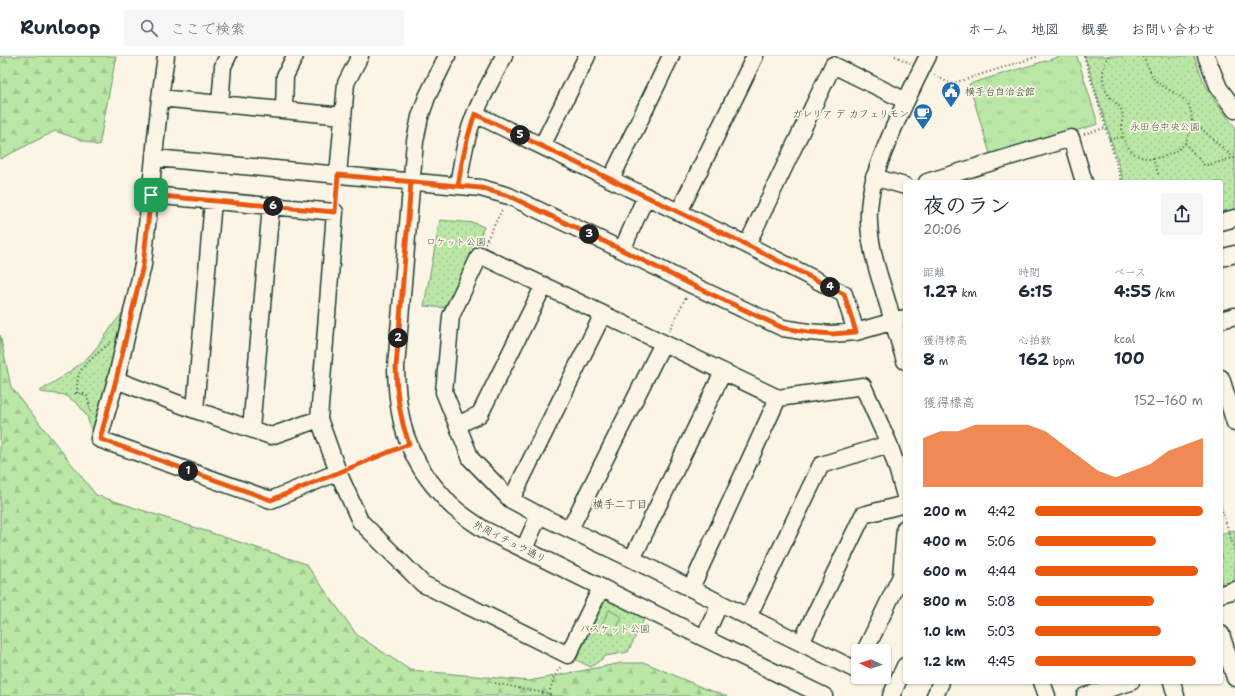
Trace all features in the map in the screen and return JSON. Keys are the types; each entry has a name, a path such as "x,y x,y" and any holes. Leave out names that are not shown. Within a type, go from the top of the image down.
{"street":[{"path":"166,56 160,98 143,265 116,380 100,439 271,500 338,472"},
{"path":"220,104 223,66 228,56"},
{"path":"284,110 285,76 295,56"},
{"path":"338,175 346,83 360,56"},
{"name":"外周イチョウ通り","path":"447,56 427,97 420,117 415,141 396,367 396,388 403,428 414,456 424,474 452,506 483,529 824,696"},
{"path":"458,186 468,133 475,114 504,56"},
{"path":"542,146 587,56"},
{"path":"611,179 671,56"},
{"path":"679,212 755,56"},
{"path":"1206,56 1219,88 1235,110"},
{"path":"903,347 899,320 874,260 870,241 869,204 878,164 906,100 925,62"},
{"path":"747,245 834,65 906,100"},
{"path":"160,98 343,116"},
{"path":"475,114 747,245 844,294 856,332"},
{"path":"934,180 1071,138 1083,180"},
{"path":"155,158 481,188 509,196 783,328 832,334 856,332 899,320"},
{"path":"874,177 903,185"},
{"path":"151,195 335,212 319,419 338,472 360,521 423,584 568,655 601,588"},
{"path":"622,250 646,196"},
{"path":"196,410 213,201"},
{"path":"251,429 271,206"},
{"path":"1223,221 1235,218"},
{"path":"1223,257 1235,254"},
{"path":"851,668 511,500 471,459 444,392 451,316 480,255 603,314 666,336 723,372 778,398 863,386 902,470"},
{"path":"458,425 480,414 544,285"},
{"path":"511,500 603,314"},
{"path":"1223,319 1235,316"},
{"path":"570,529 666,336"},
{"path":"632,559 723,372"},
{"path":"116,380 271,436 319,419"},
{"path":"1223,384 1235,423"},
{"path":"691,588 778,398"},
{"path":"748,617 821,465 889,444"},
{"path":"800,643 864,515 903,505"},
{"path":"524,548 539,515"},
{"path":"868,644 901,576 903,552"},
{"path":"1223,593 1235,590"},
{"path":"704,638 720,604"},
{"path":"1224,654 1235,678"},
{"path":"889,690 903,669"},
{"path":"935,696 940,684"},
{"path":"1043,684 1047,696"},
{"path":"1085,696 1110,692 1127,684"},
{"path":"1173,684 1176,696"}],"path":[{"path":"925,62 951,84 1039,56"},
{"path":"1084,56 1121,180"},
{"path":"1109,56 1104,66 1104,88 1108,95 1121,109 1123,114 1123,137 1127,145 1139,156 1148,158 1166,156 1177,150 1185,143 1190,132 1192,120 1190,107 1184,99 1156,81 1151,75 1146,60 1142,56"},
{"path":"1192,120 1234,158"},
{"path":"1071,138 1105,128"},
{"path":"1109,139 1123,137"},
{"path":"1185,143 1204,165 1234,158"},
{"path":"1153,158 1159,176"},
{"path":"335,212 338,175"},
{"path":"490,234 505,205"},
{"path":"666,336 687,296"},
{"path":"77,393 79,373 83,368 120,333 126,335"},
{"path":"71,393 83,394 87,396 92,414 105,418"},
{"path":"338,472 409,444"},
{"path":"1223,513 1235,552"},
{"path":"549,694 554,677 568,655"},
{"path":"495,683 549,694 552,696"},
{"path":"881,684 889,690"}],"green space":[{"path":"0,56 116,56 99,146 55,131 0,159"},
{"path":"1062,56 1077,56 1098,124 991,157 969,84"},
{"name":"永田台中央公園","path":"1085,56 1194,56 1203,80 1215,101 1235,127 1235,211 1223,214 1223,180 1123,180"},
{"name":"ロケット公園","path":"440,220 475,223 484,227 446,308 424,306"},
{"path":"127,308 93,438 87,416 78,404 65,395 40,391 70,372 86,359"},
{"path":"0,335 11,387 96,495 306,564 357,635 410,670 529,681 622,663 646,663 703,688 727,696 0,696"},
{"path":"1235,530 1235,584 1223,587 1223,533"},
{"name":"バスケット公園","path":"606,598 645,617 628,652 606,656 591,667 576,660"},
{"path":"609,610 622,617 613,635 600,628"}],"place":[{"name":"横手台自治会館","path":"951,108"},
{"name":"ガレリア デ カフェリモン","path":"923,130"}],"district":[{"name":"横手二丁目","path":"620,504"}],"route":[{"path":"475,114 577,162 844,294 856,332 832,334 783,328 509,196 481,188 411,182 396,367 396,388 399,410 403,428 409,444 271,500 100,439 116,380 143,265 151,195 335,212 338,175 458,186 468,133 475,114"}]}
